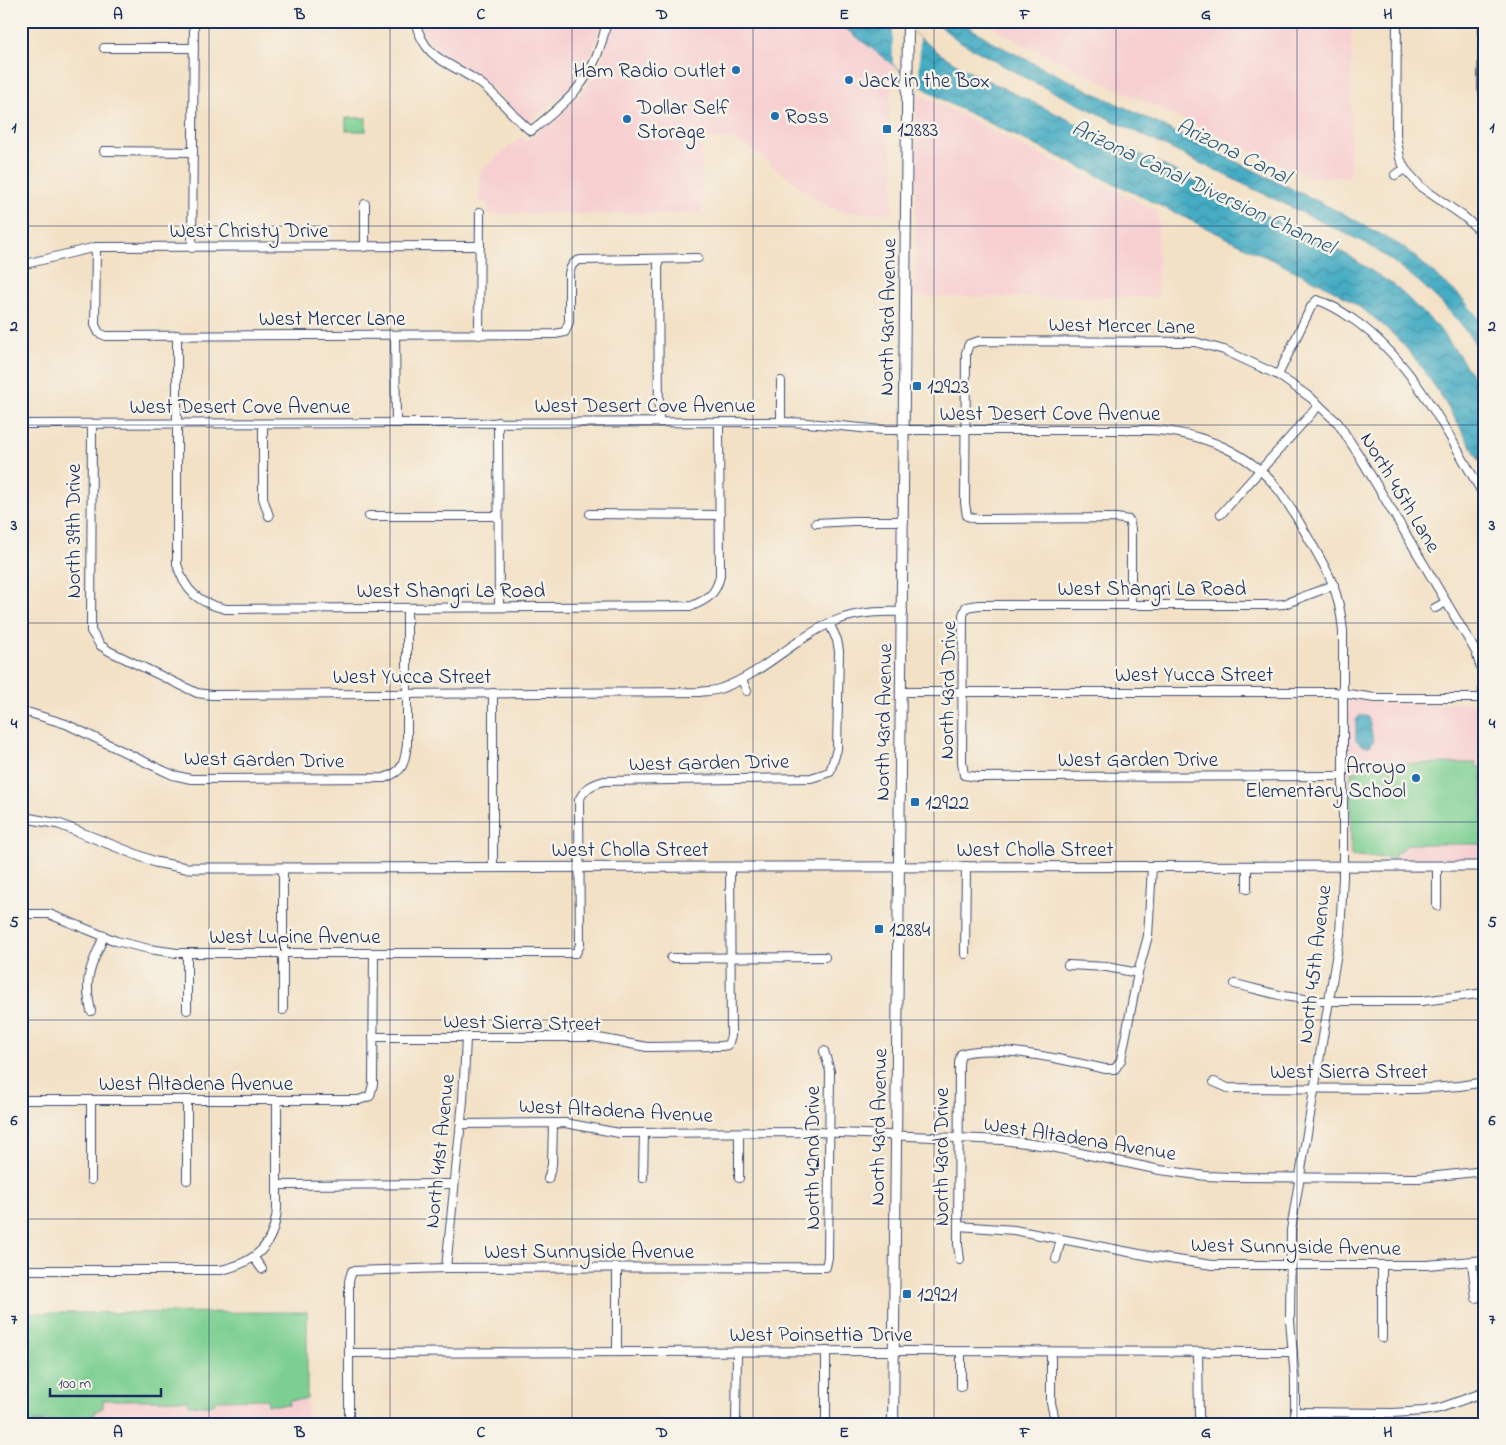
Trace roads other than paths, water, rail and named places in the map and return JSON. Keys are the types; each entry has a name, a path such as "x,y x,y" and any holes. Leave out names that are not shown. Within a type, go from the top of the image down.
{"main road":[{"name":"North 43rd Avenue","path":"893,1424 908,21"}],"street":[{"path":"192,248 194,21"},
{"path":"415,21 420,38 432,54 441,62 480,83 531,132 564,104 587,77 599,53 606,21"},
{"path":"1397,21 1396,135 1405,169 1421,186 1463,216 1485,235"},
{"path":"1483,21 1482,88 1485,100"},
{"path":"104,48 194,48"},
{"path":"104,151 193,152"},
{"path":"1395,175 1405,169"},
{"path":"365,204 365,246"},
{"path":"479,335 480,212"},
{"name":"West Christy Drive","path":"21,265 96,247 480,246"},
{"name":"West Mercer Lane","path":"96,247 95,325 99,333 106,336 555,334 565,332 569,322 569,273 575,261 658,259"},
{"path":"659,422 658,259 698,258"},
{"path":"1278,376 1311,307 1317,300 1333,306 1366,328 1382,342 1415,380 1485,497"},
{"path":"178,335 178,424"},
{"path":"395,335 396,423"},
{"name":"West Mercer Lane","path":"966,430 966,353 969,344 979,342 1195,342 1224,350 1278,376 1296,386 1319,405"},
{"path":"781,381 781,422"},
{"path":"1221,514 1319,405"},
{"name":"North 45th Lane","path":"1319,405 1348,436 1476,652 1482,675 1484,698"},
{"path":"498,422 499,607"},
{"path":"590,514 720,515 719,422"},
{"name":"West Desert Cove Avenue","path":"21,424 781,422 904,430 1151,430 1184,433 1205,439 1230,450 1259,471"},
{"name":"North 39th Drive","path":"92,424 90,621 91,630 95,638"},
{"name":"West Shangri La Road","path":"178,424 176,554 181,577 194,594 212,605 226,608 692,606 710,596 717,588 720,576 720,515"},
{"path":"262,424 263,498 269,516"},
{"path":"966,430 965,503 967,516 976,519 1116,518 1129,520 1131,529 1131,605"},
{"name":"North 45th Avenue","path":"1259,471 1284,498 1325,566 1334,586 1341,613 1343,631 1343,866 1340,934 1291,1230 1290,1320 1295,1424"},
{"path":"369,516 498,516"},
{"path":"816,523 853,520 904,521"},
{"name":"West Shangri La Road","path":"966,607 980,605 1284,604 1334,586"},
{"path":"1435,608 1446,602"},
{"name":"North 43rd Drive","path":"964,774 962,762 963,615 966,607"},
{"path":"407,608 408,694"},
{"name":"West Yucca Street","path":"95,638 100,645 109,651 197,693 203,694 689,693 720,689 742,680 830,623 868,613 903,612"},
{"name":"West Garden Drive","path":"580,867 579,800 588,786 604,781 811,778 830,772 837,749 839,651 830,623"},
{"path":"742,680 747,691"},
{"name":"West Yucca Street","path":"902,692 1342,693 1375,698 1484,698"},
{"path":"493,693 493,867"},
{"name":"West Garden Drive","path":"21,712 66,724 162,770 191,779 384,778 399,771 404,762 407,745 408,694"},
{"name":"West Garden Drive","path":"964,774 978,777 1343,776"},
{"name":"West Cholla Street","path":"21,818 59,824 155,862 186,868 1485,866"},
{"path":"730,866 730,958"},
{"path":"965,954 966,866"},
{"path":"1437,866 1437,906"},
{"name":"West Lupine Avenue","path":"21,914 58,916 116,941 149,949 187,953 576,952 580,945 580,867"},
{"path":"1068,965 1107,966 1138,973 1149,928 1152,867"},
{"path":"1247,867 1247,889"},
{"path":"283,868 283,1010"},
{"path":"91,1011 87,991 88,975 104,936"},
{"path":"187,953 187,1010"},
{"path":"373,1038 374,953"},
{"path":"671,958 825,958"},
{"name":"West Sierra Street","path":"373,1038 593,1037 647,1047 728,1045 730,1036 730,958"},
{"name":"North 43rd Drive","path":"960,1260 958,1226 959,1063 961,1054 974,1050 996,1051 1035,1055 1106,1069 1115,1069 1121,1060 1138,973"},
{"path":"1235,984 1296,999 1330,1002 1422,1001 1485,993"},
{"name":"West Altadena Avenue","path":"21,1100 359,1100 370,1096 373,1084 373,1038"},
{"name":"North 41st Avenue","path":"446,1268 461,1124 466,1038"},
{"name":"North 42nd Drive","path":"824,1050 830,1071 828,1257 826,1267"},
{"name":"West Sierra Street","path":"1214,1082 1228,1088 1416,1089 1485,1082"},
{"path":"187,1100 187,1180"},
{"path":"21,1270 221,1270 239,1266 254,1258 269,1240 276,1226 277,1100"},
{"path":"91,1101 91,1180"},
{"path":"548,1178 552,1165 553,1123"},
{"name":"West Altadena Avenue","path":"461,1124 553,1123 619,1133 829,1133 959,1138 1028,1143 1186,1174 1239,1178 1419,1178 1485,1171"},
{"path":"643,1178 644,1133"},
{"path":"739,1133 739,1178"},
{"path":"277,1185 454,1184"},
{"name":"West Sunnyside Avenue","path":"958,1226 1014,1230 1155,1257 1212,1265 1382,1266 1427,1265 1485,1260"},
{"path":"1056,1259 1060,1239"},
{"path":"254,1258 262,1269"},
{"path":"1472,1262 1476,1298"},
{"path":"1382,1266 1382,1338"},
{"name":"West Sunnyside Avenue","path":"349,1353 349,1280 352,1271 366,1269 446,1268 826,1267"},
{"path":"617,1268 617,1352"},
{"path":"736,1352 736,1424"},
{"path":"826,1352 826,1424"},
{"path":"961,1352 961,1386"},
{"path":"1051,1352 1051,1403 1056,1424"},
{"path":"1198,1352 1198,1416 1202,1424"},
{"name":"West Poinsettia Drive","path":"349,1353 1293,1352"},
{"path":"349,1353 349,1424"},
{"path":"1295,1412 1381,1413 1424,1411 1440,1408 1485,1392"},
{"path":"1381,1413 1381,1424"}],"water":[{"name":"Arizona Canal Diversion Channel","path":"836,21 898,21 942,55 968,71 1344,253 1395,286 1437,326 1459,355 1485,397 1485,470 1426,373 1406,348 1384,326 1359,306 1318,282 950,104 919,85"},
{"path":"933,21 960,21 996,44 1037,65 1346,215 1405,248 1461,297 1485,326 1485,358 1446,307 1432,293 1384,255 1365,243 1031,81 959,41"},
{"path":"1360,715 1366,715 1369,720 1374,741 1369,746 1362,746 1356,740 1356,720"}],"place":[{"name":"Ham Radio Outlet","path":"736,70"},
{"name":"Jack in the Box","path":"849,80"},
{"name":"Ross","path":"775,116"},
{"name":"Dollar Self Storage","path":"627,119"},
{"name":"12883","path":"887,129"},
{"name":"12923","path":"917,386"},
{"name":"Arroyo Elementary School","path":"1416,778"},
{"name":"12922","path":"915,802"},
{"name":"12884","path":"879,929"},
{"name":"12921","path":"907,1294"}],"water label":[{"name":"Arizona Canal","path":"1234,150"}]}
